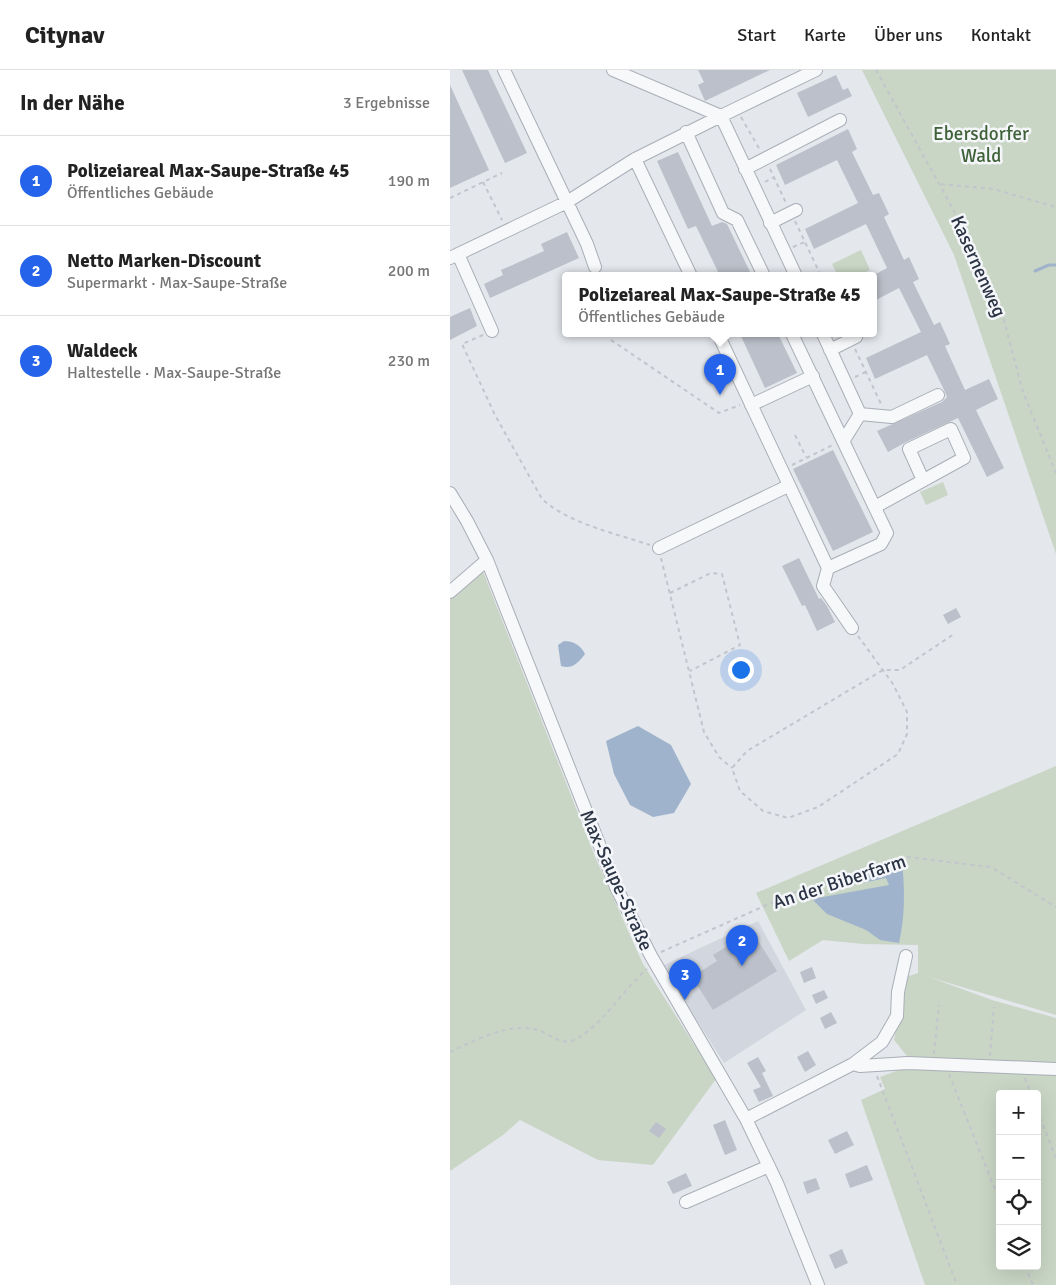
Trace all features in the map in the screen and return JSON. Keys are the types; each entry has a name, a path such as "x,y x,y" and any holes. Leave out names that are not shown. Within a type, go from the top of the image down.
{"street":[{"path":"504,70 560,192 567,202 595,267"},
{"path":"613,70 721,116 794,272"},
{"path":"492,330 454,256 567,202 635,159 686,132 816,70"},
{"path":"745,169 766,160 840,120"},
{"path":"686,132 722,213 737,220 762,272"},
{"path":"635,159 688,272"},
{"path":"770,223 793,212"},
{"path":"719,337 828,568 823,586 852,628"},
{"path":"793,337 887,533 881,544 828,568"},
{"path":"824,337 860,414"},
{"path":"830,350 853,338"},
{"path":"751,405 812,376"},
{"path":"860,414 892,417 938,395"},
{"path":"844,440 860,414"},
{"path":"875,506 964,458 950,429 909,449 923,480"},
{"path":"659,548 788,486"},
{"name":"Max-Saupe-Straße","path":"450,493 487,560 616,887 652,960 746,1119 769,1166 818,1285"},
{"path":"450,592 487,560"},
{"path":"746,1119 853,1064 882,1042 897,1016 898,992 906,956"},
{"path":"853,1064 908,1063 1020,1066 1056,1069"},
{"path":"686,1202 769,1166"}],"path":[{"name":"Kasernenweg","path":"876,70 941,184 975,249 1003,317 1024,392 1056,473"},
{"path":"736,109 766,160 793,212 819,272"},
{"path":"450,198 502,173"},
{"path":"483,182 507,232"},
{"path":"941,184 993,189 1056,207"},
{"path":"492,330 462,344 495,415 542,499 553,509 570,517 659,548 704,732 719,757 732,768 740,791 763,811 788,818 818,807 898,754 907,734 907,712 893,684 852,628"},
{"path":"853,338 883,408 883,416"},
{"path":"611,340 720,413 730,409"},
{"path":"795,434 806,458"},
{"path":"781,470 844,440"},
{"path":"670,593 711,572 722,574 731,601 740,645 689,671"},
{"path":"732,768 746,751 883,670 900,670 954,634"},
{"name":"An der Biberfarm","path":"450,1052 492,1034 518,1028 538,1030 559,1042 574,1040 588,1031 652,960 796,892 908,856 990,867 1056,907"},
{"path":"939,1005 939,1065 996,1193"},
{"path":"989,1066 994,1006"},
{"path":"871,1065 957,1285"},
{"path":"1020,1066 1029,1090"},
{"path":"1041,1120 1056,1158"},
{"path":"1027,1270 1033,1285"}],"shaded area":[{"path":"758,921 806,1010 724,1063 662,966"}],"green space":[{"name":"Ebersdorfer Wald","path":"862,70 1056,70 1056,554 954,255"},
{"path":"861,250 870,270 866,272 836,272 832,264"},
{"path":"943,482 948,495 926,505 920,492"},
{"path":"481,570 596,859 643,964 716,1079 653,1165 598,1160 520,1120 503,1135 450,1171 450,585"},
{"path":"1056,766 1056,1015 929,977 992,1000 1056,1018 1056,1285 925,1285 861,1100 885,1089 880,1077 910,1066 907,1056 894,1040 906,977 918,973 918,945 863,944 823,940 789,961 756,893"}],"water":[{"path":"564,641 576,644 585,654 578,662 569,667 561,666 558,645"},
{"path":"638,726 671,745 691,784 674,813 653,817 630,805 614,774 606,741"},
{"path":"902,862 904,903 899,943 880,940 866,930 827,914 812,899 889,885 886,878 834,889 830,888"}],"building":[{"path":"462,70 488,70 527,153 505,163"},
{"path":"698,70 770,70 705,101 698,85 704,82"},
{"path":"836,75 843,90 848,88 852,96 808,117 797,93"},
{"path":"450,85 489,170 450,188"},
{"path":"848,129 857,149 852,152 873,195 879,193 889,214 884,217 904,260 909,257 919,279 913,282 934,325 940,322 950,344 945,346 965,390 989,379 998,399 976,410 1004,468 987,477 958,418 888,452 877,431 942,402 947,397 927,355 875,379 866,358 921,332 899,288 877,299 877,273 887,268 866,224 814,249 805,229 858,203 837,160 785,185 776,165"},
{"path":"678,152 712,226 722,222 727,224 750,272 718,272 696,226 688,229 657,161"},
{"path":"567,232 579,258 490,298 484,284 503,275 501,270 544,251 541,244"},
{"path":"470,308 477,326 450,340 450,317"},
{"path":"741,337 779,337 797,373 765,388"},
{"path":"833,450 873,532 833,551 793,469"},
{"path":"799,558 819,599 821,598 827,606 835,622 817,631 805,605 802,606 782,566"},
{"path":"956,608 961,617 948,624 943,615"},
{"path":"752,931 777,971 713,1010 692,977 717,961 713,955"},
{"path":"812,967 816,978 804,983 800,972"},
{"path":"824,990 828,998 816,1004 812,995"},
{"path":"831,1012 837,1023 825,1029 820,1018"},
{"path":"808,1051 816,1065 805,1072 797,1057"},
{"path":"758,1057 766,1071 762,1073 773,1096 759,1102 753,1090 761,1087 747,1063"},
{"path":"725,1120 737,1150 725,1155 713,1125"},
{"path":"656,1122 666,1129 659,1138 649,1131"},
{"path":"847,1131 854,1145 835,1154 828,1140"},
{"path":"867,1165 873,1180 850,1188 845,1174"},
{"path":"686,1173 692,1186 673,1194 667,1182"},
{"path":"816,1178 820,1189 807,1194 803,1182"},
{"path":"842,1249 848,1263 835,1269 829,1255"}],"waterway":[{"path":"1035,271 1049,265 1056,265"}],"place":[{"name":"Polizeiareal Max-Saupe-Straße 45","path":"720,395"},
{"name":"Netto Marken-Discount","path":"742,966"},
{"name":"Waldeck","path":"685,1000"}]}
